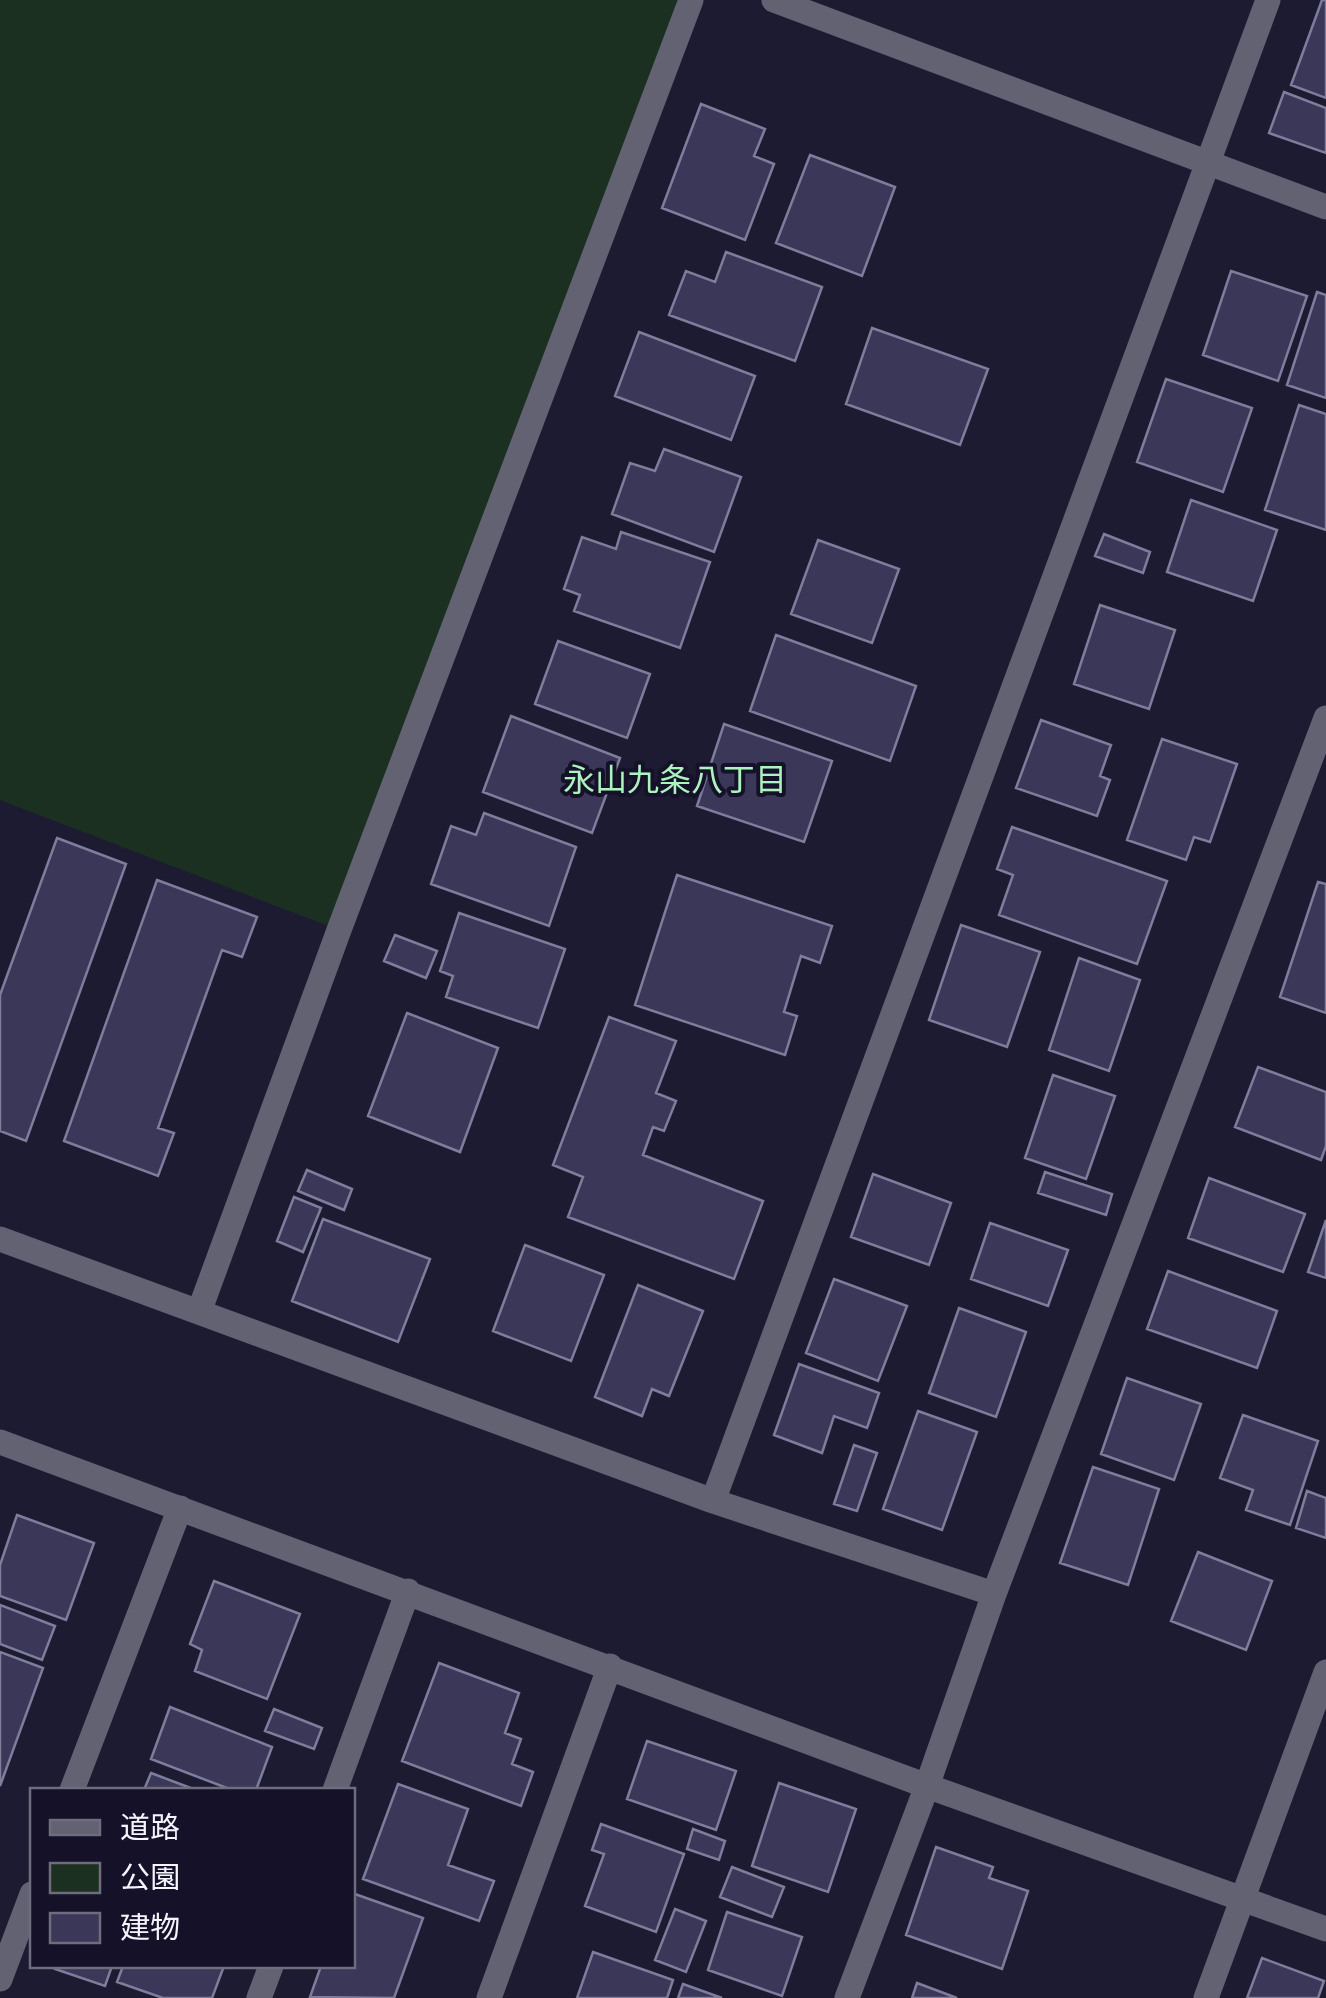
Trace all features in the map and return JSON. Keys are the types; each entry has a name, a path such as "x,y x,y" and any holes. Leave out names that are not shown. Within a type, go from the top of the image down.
{"street":[{"path":"200,1312 340,930 692,0"},
{"path":"774,0 1326,207"},
{"path":"713,1501 1268,0"},
{"path":"846,1998 994,1594 1326,718"},
{"path":"0,1238 713,1501 994,1594"},
{"path":"0,1442 926,1786 1326,1929"},
{"path":"73,1788 180,1508"},
{"path":"336,1788 408,1591"},
{"path":"489,1998 610,1666"},
{"path":"1206,1998 1326,1672"},
{"path":"0,1979 30,1899"},
{"path":"259,1998 270,1968"}],"green space":[{"path":"0,0 691,0 339,930 0,800"}],"building":[{"path":"1322,0 1326,0 1326,98 1291,85"},
{"path":"1284,92 1326,108 1326,153 1269,133"},
{"path":"701,104 765,129 754,156 774,164 745,240 662,208"},
{"path":"810,155 895,187 862,276 776,243"},
{"path":"726,252 822,287 795,361 669,315 686,271 715,282"},
{"path":"1231,271 1307,296 1278,381 1203,355"},
{"path":"1317,292 1326,295 1326,398 1287,385"},
{"path":"872,328 988,369 960,445 846,404"},
{"path":"639,332 755,376 731,440 615,396"},
{"path":"1166,379 1252,408 1223,492 1137,462"},
{"path":"1299,405 1326,414 1326,530 1265,510"},
{"path":"664,449 741,477 714,552 612,514 630,463 655,471"},
{"path":"1191,500 1277,530 1253,601 1167,572"},
{"path":"621,532 710,562 680,648 574,611 580,595 564,589 582,537 616,549"},
{"path":"1104,534 1150,552 1143,573 1095,556"},
{"path":"818,540 899,569 872,643 791,614"},
{"path":"1100,605 1175,630 1149,709 1074,684"},
{"path":"776,635 916,686 890,761 750,711"},
{"path":"558,641 650,674 627,738 535,704"},
{"path":"511,716 620,758 592,833 483,792"},
{"path":"1041,720 1111,745 1100,776 1110,780 1097,816 1016,788"},
{"path":"724,724 832,761 804,842 697,806"},
{"path":"1162,739 1237,764 1210,842 1194,837 1186,860 1127,840"},
{"path":"484,813 576,847 549,926 431,884 451,826 476,835"},
{"path":"1012,827 1167,881 1137,964 999,915 1013,875 997,869"},
{"path":"57,838 126,864 26,1141 0,1131 0,995"},
{"path":"677,875 832,926 820,963 801,956 784,1012 797,1016 785,1055 635,1005"},
{"path":"157,880 257,917 242,957 222,950 158,1128 174,1133 158,1176 64,1141"},
{"path":"1318,882 1326,884 1326,1013 1280,997"},
{"path":"459,913 565,949 538,1028 446,997 453,976 440,971"},
{"path":"961,925 1040,952 1007,1047 929,1020"},
{"path":"395,935 437,951 426,978 384,961"},
{"path":"1079,958 1140,980 1109,1071 1049,1050"},
{"path":"407,1013 498,1048 460,1152 368,1116"},
{"path":"609,1017 676,1041 656,1093 676,1101 664,1131 653,1127 643,1155 763,1201 734,1279 568,1217 583,1177 553,1165"},
{"path":"1258,1067 1326,1092 1326,1146 1321,1160 1235,1127"},
{"path":"1053,1075 1115,1096 1086,1179 1025,1158"},
{"path":"307,1170 352,1189 344,1210 298,1191"},
{"path":"1045,1172 1112,1194 1106,1215 1038,1193"},
{"path":"873,1174 951,1203 929,1265 851,1237"},
{"path":"1209,1178 1305,1214 1283,1272 1188,1238"},
{"path":"294,1197 321,1208 303,1252 277,1241"},
{"path":"323,1219 430,1259 398,1342 292,1301"},
{"path":"1326,1220 1326,1278 1308,1272"},
{"path":"990,1223 1068,1250 1048,1306 971,1279"},
{"path":"525,1245 604,1275 571,1361 493,1331"},
{"path":"1168,1271 1277,1311 1257,1368 1147,1329"},
{"path":"834,1279 907,1306 878,1381 806,1353"},
{"path":"638,1285 703,1311 669,1396 652,1389 642,1416 595,1397"},
{"path":"959,1308 1026,1332 996,1417 929,1393"},
{"path":"799,1364 879,1393 867,1428 834,1416 822,1453 774,1435"},
{"path":"1127,1378 1201,1404 1174,1480 1101,1454"},
{"path":"918,1411 977,1432 942,1530 883,1509"},
{"path":"1243,1415 1318,1441 1290,1525 1246,1510 1253,1490 1220,1478"},
{"path":"854,1445 877,1453 857,1511 834,1504"},
{"path":"1093,1467 1159,1489 1128,1585 1060,1563"},
{"path":"1307,1491 1326,1498 1326,1538 1296,1528"},
{"path":"17,1515 94,1543 66,1620 0,1596 0,1565"},
{"path":"1198,1552 1272,1581 1246,1650 1171,1621"},
{"path":"214,1581 300,1614 267,1699 195,1671 202,1650 190,1644"},
{"path":"0,1605 55,1626 42,1660 0,1644"},
{"path":"0,1652 43,1668 0,1786"},
{"path":"439,1663 519,1693 505,1733 521,1739 512,1764 533,1772 521,1806 402,1761"},
{"path":"170,1707 272,1747 257,1788 227,1788 151,1759"},
{"path":"274,1709 322,1728 314,1749 265,1731"},
{"path":"647,1741 736,1771 716,1830 627,1799"},
{"path":"151,1773 191,1788 145,1788"},
{"path":"779,1783 856,1809 828,1892 752,1866"},
{"path":"398,1784 468,1809 448,1865 494,1881 479,1921 363,1879"},
{"path":"601,1824 684,1854 656,1932 585,1906 604,1854 592,1850"},
{"path":"693,1829 725,1841 719,1860 687,1849"},
{"path":"936,1847 993,1867 989,1878 1028,1891 1002,1969 906,1935"},
{"path":"732,1867 784,1887 772,1917 720,1897"},
{"path":"355,1894 423,1918 394,1998 310,1997 320,1968 355,1968"},
{"path":"675,1909 706,1921 686,1972 655,1960"},
{"path":"727,1912 802,1937 782,1996 708,1970"},
{"path":"593,1952 673,1980 667,1998 577,1998"},
{"path":"1262,1958 1324,1981 1318,1998 1247,1998"},
{"path":"55,1968 111,1968 105,1986"},
{"path":"122,1968 223,1968 212,1998 163,1998 117,1982"},
{"path":"917,1983 957,1998 912,1998"},
{"path":"683,1984 722,1998 678,1998"}],"district":[{"name":"永山九条八丁目","path":"675,779"}]}
